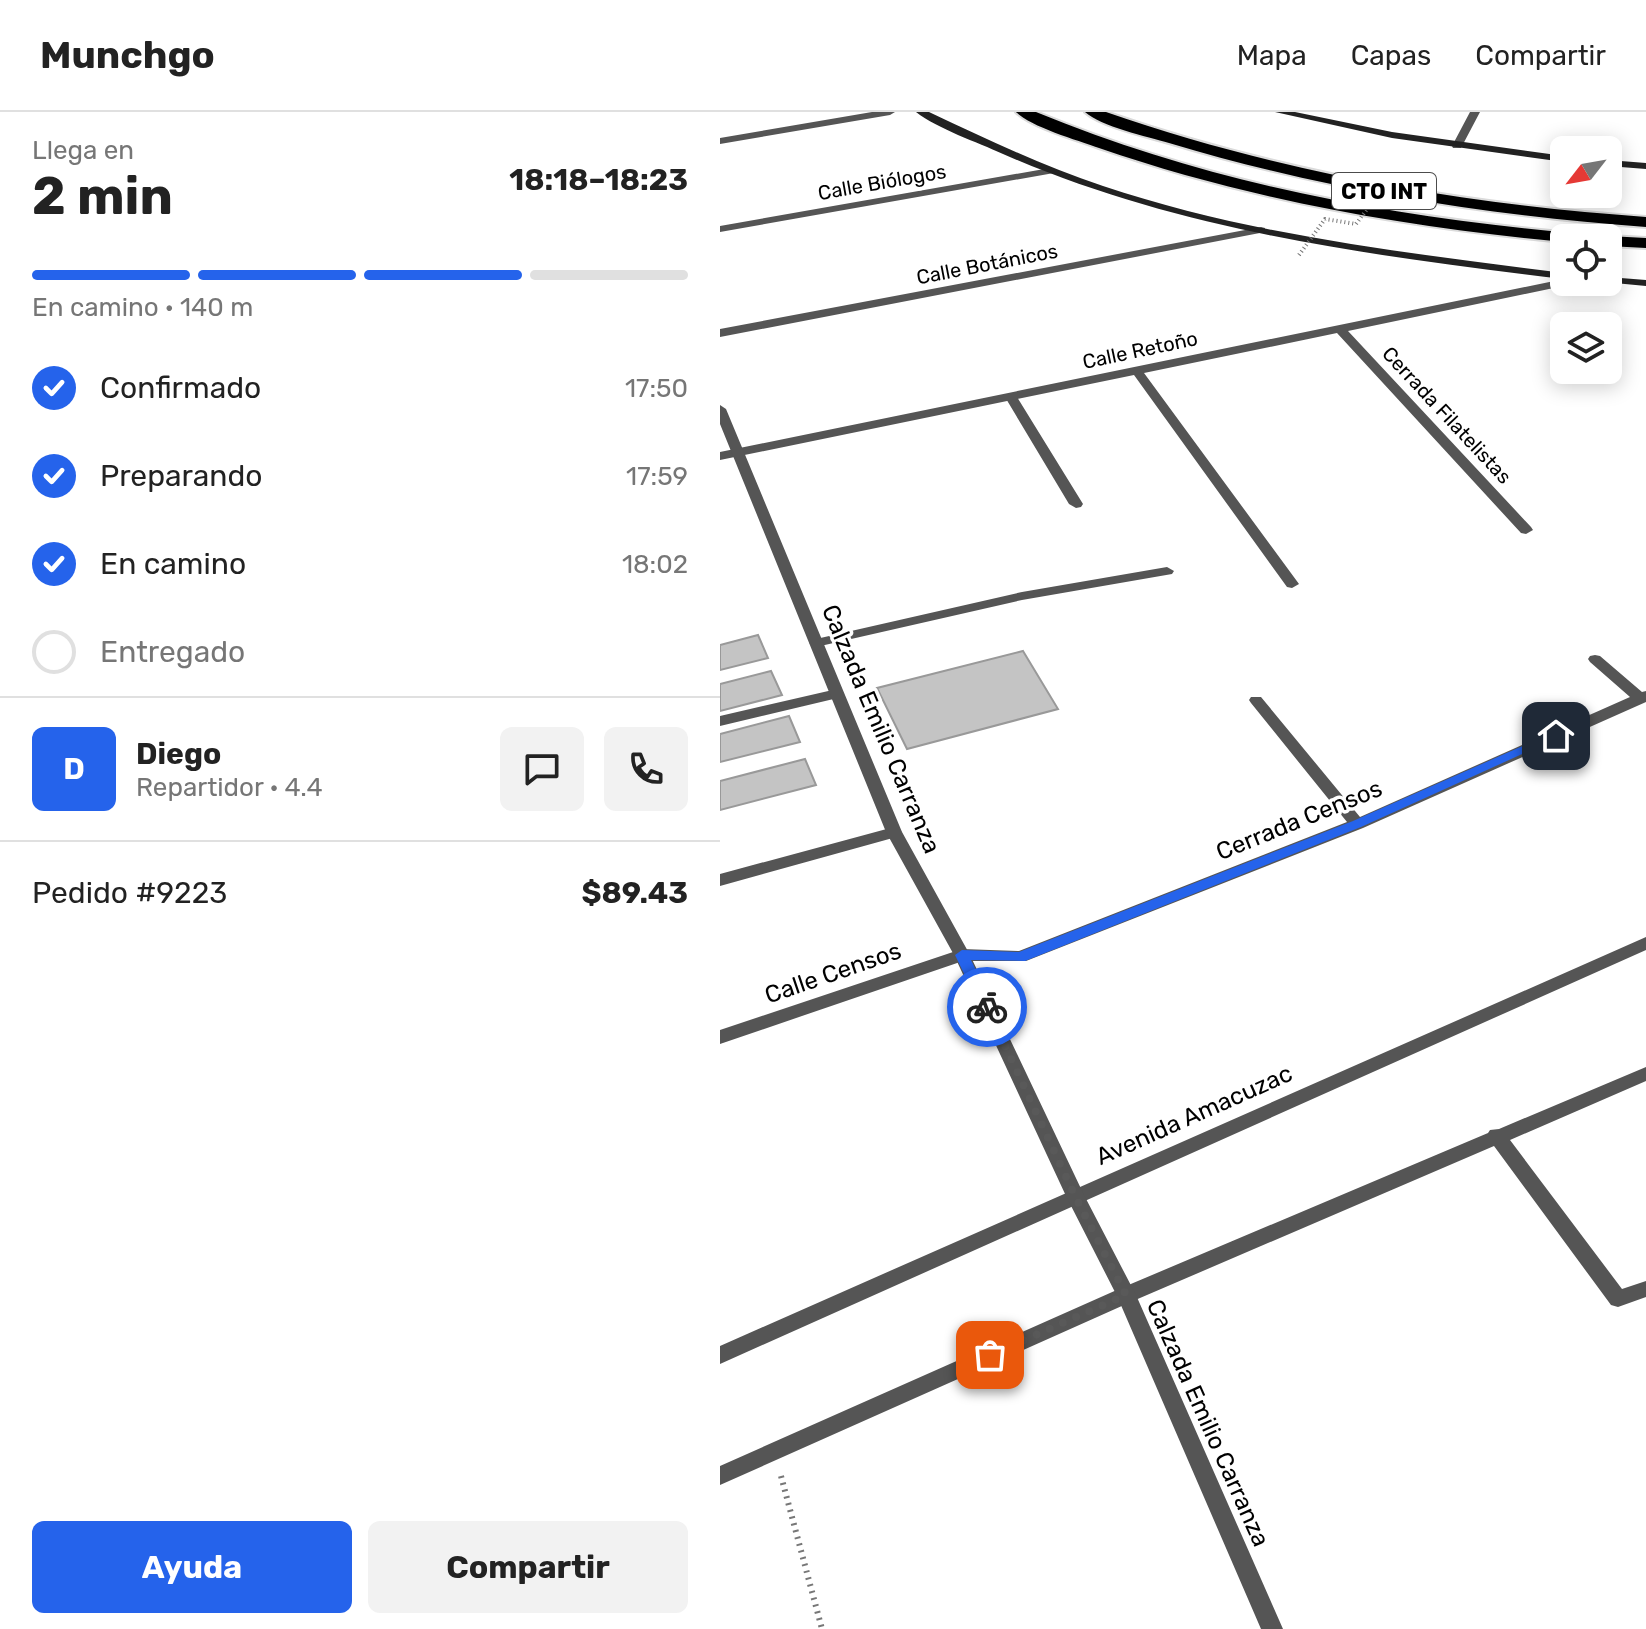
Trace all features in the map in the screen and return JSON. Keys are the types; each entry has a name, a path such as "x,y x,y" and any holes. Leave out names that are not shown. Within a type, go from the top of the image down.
{"highway":[{"name":"CTO INT","path":"1023,112 1110,146 1268,190 1433,222 1550,235"},
{"name":"CTO INT","path":"1092,112 1173,140 1361,187 1515,211 1646,222"},
{"path":"1622,242 1646,243"}],"main road":[{"name":"CTO INT","path":"921,112 1050,171 1127,197 1261,230 1431,259 1550,274"},
{"name":"CTO INT","path":"1280,112 1457,146 1550,157"},
{"path":"1622,164 1646,166"},
{"path":"1622,282 1644,284"}],"street":[{"path":"720,141 890,112"},
{"path":"1457,146 1475,112"},
{"name":"Calle Biólogos","path":"720,229 1050,171"},
{"name":"Calle Botánicos","path":"720,333 1261,230"},
{"name":"Calle Retoño","path":"720,456 1550,286"},
{"name":"Cerrada Filatelistas","path":"1339,328 1526,530"},
{"path":"1137,371 1292,584"},
{"path":"1011,397 1076,504"},
{"name":"Calzada Emilio Carranza","path":"720,409 894,832 962,955 1075,1196 1126,1295 1272,1629"},
{"path":"816,643 1007,599 1167,571"},
{"path":"1595,659 1644,698"},
{"path":"720,721 837,694"},
{"name":"Cerrada Censos","path":"962,955 1020,957 1357,824 1644,698"},
{"path":"1256,700 1357,824"},
{"path":"720,880 894,832"},
{"name":"Avenida Amacuzac","path":"720,1355 1646,943"},
{"name":"Calle Censos","path":"720,1037 962,955"},
{"path":"720,1476 1126,1295 1496,1135 1646,1074"},
{"path":"1496,1135 1618,1299 1646,1289"}],"path":[{"path":"1299,255 1325,219 1356,224 1388,181"},
{"path":"774,1450 822,1629"}],"building":[{"path":"758,635 768,658 720,670 720,645"},
{"path":"1023,651 1058,709 907,749 877,688"},
{"path":"771,671 782,695 720,711 720,684"},
{"path":"789,716 800,742 720,762 720,734"},
{"path":"805,759 816,785 720,810 720,781"}],"way so far":[{"path":"987,1007 1075,1196 1126,1295 990,1355"}],"route":[{"path":"987,1007 962,955 1020,957 1357,824 1556,736"}]}
